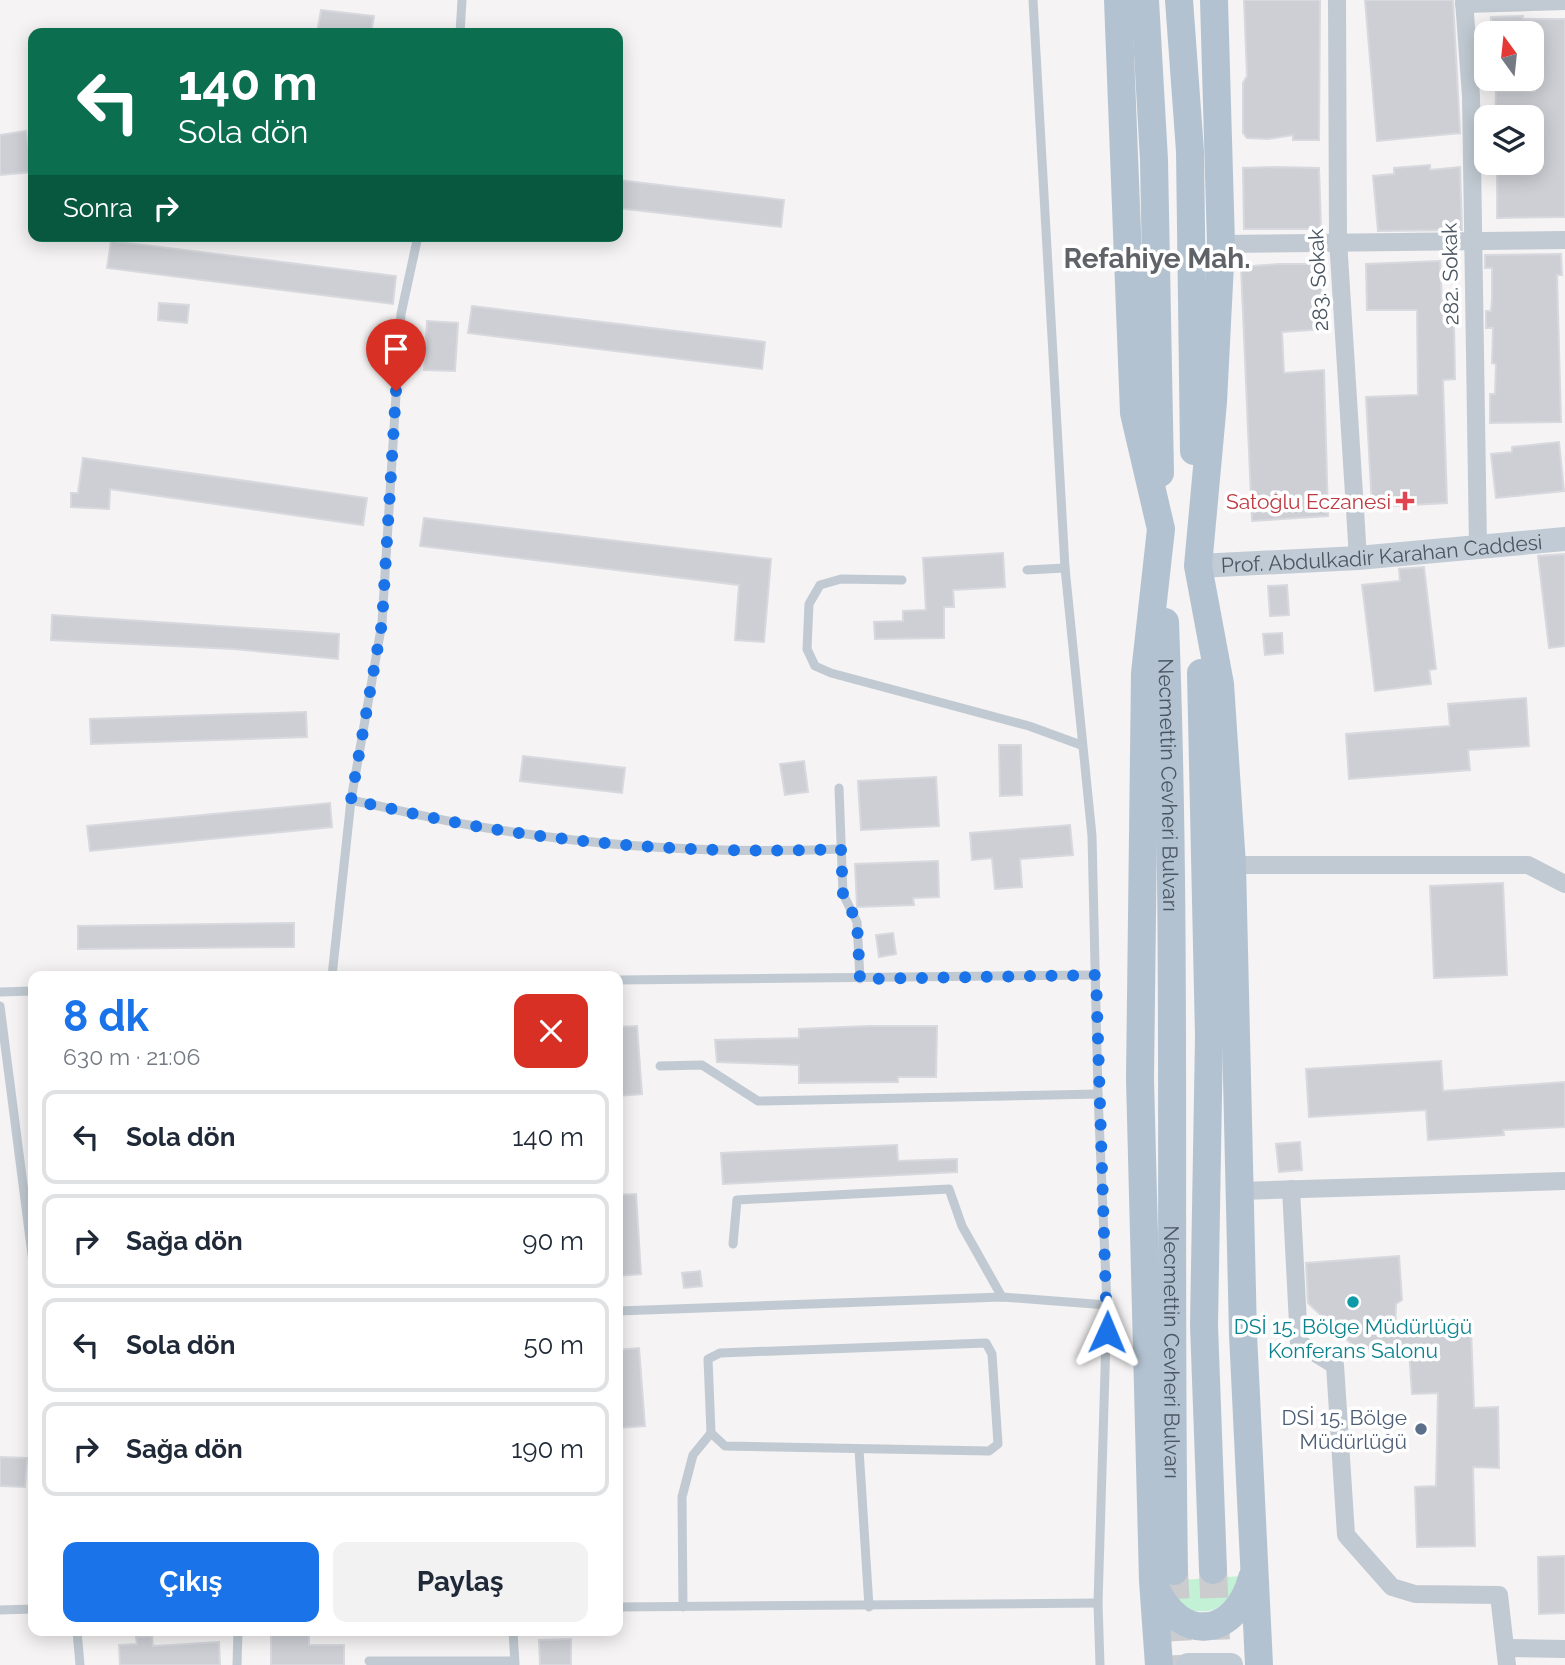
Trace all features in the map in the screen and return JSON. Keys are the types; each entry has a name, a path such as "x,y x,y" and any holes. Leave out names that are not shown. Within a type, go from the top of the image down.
{"main road":[{"path":"1118,0 1134,413 1161,529"},
{"name":"Necmettin Cevheri Bulvarı","path":"1145,0 1156,234 1161,529 1173,867 1170,1327 1159,1665"},
{"name":"Necmettin Cevheri Bulvarı","path":"1179,0 1190,151 1192,408 1209,1037 1204,1325 1213,1570"},
{"path":"1214,0 1220,244 1213,402 1198,566 1220,684 1232,865 1252,1575 1259,1665"},
{"name":"Prof. Abdulkadir Karahan Caddesi","path":"1198,566 1357,558 1565,539"},
{"path":"1163,1576 1170,1614 1186,1624 1206,1627 1224,1620 1239,1608 1247,1594 1252,1575"},
{"path":"1188,1665 1231,1665"}],"street":[{"name":"283. Sokak","path":"1337,0 1338,240 1357,558"},
{"path":"1464,2 1565,1"},
{"name":"282. Sokak","path":"1464,2 1471,96 1471,243 1478,547"},
{"path":"1220,244 1338,240 1471,243 1565,240"},
{"path":"1232,865 1528,865 1565,884"},
{"path":"1240,1191 1565,1181"},
{"path":"1291,1189 1299,1343 1335,1365 1346,1535 1392,1587 1415,1594 1499,1595 1506,1657 1565,1648"}],"lane":[{"path":"460,28 462,0"},
{"path":"1033,0 1065,568 1092,836 1098,1094 1107,1305 1098,1604 1100,1665"},
{"path":"333,971 351,800 382,623 401,314 417,242"},
{"path":"1027,570 1065,568"},
{"path":"902,580 841,579 820,585 809,604 807,649 815,666 831,673 1029,726 1081,745"},
{"path":"839,788 843,894 857,922 860,979"},
{"path":"351,800 481,827 602,842 776,852 841,849"},
{"path":"623,980 1096,975"},
{"path":"0,992 28,991"},
{"path":"0,1006 28,1223"},
{"path":"660,1066 702,1065 758,1101 1098,1094"},
{"path":"733,1244 737,1200 949,1189 962,1226 1002,1297"},
{"path":"623,1311 1002,1297 1107,1305"},
{"path":"683,1608 682,1497 693,1455 711,1433 708,1359 720,1353 986,1343 992,1354 998,1444 989,1451 725,1446 711,1433"},
{"path":"859,1449 869,1607"},
{"path":"623,1607 1098,1604"},
{"path":"0,1610 28,1609"},
{"path":"77,1636 80,1665"},
{"path":"237,1665 238,1636"},
{"path":"369,1661 515,1663 513,1636"}],"green space":[{"path":"1242,1576 1220,1606 1206,1611 1184,1609 1167,1581"}],"building":[{"path":"1244,0 1320,0 1319,140 1293,140 1293,135 1268,139 1247,138 1243,133 1243,83 1247,76"},
{"path":"1365,0 1453,0 1460,133 1377,141"},
{"path":"321,10 374,16 372,28 318,28"},
{"path":"1491,17 1565,19 1565,217 1497,218 1497,175 1544,175 1544,105 1495,105 1496,91 1544,91 1544,21 1491,21"},
{"path":"26,131 28,172 0,175 0,135"},
{"path":"1430,165 1430,170 1460,167 1462,230 1378,231 1373,176 1394,174 1394,168"},
{"path":"1243,168 1319,168 1321,229 1244,229"},
{"path":"623,181 784,200 781,227 623,209"},
{"path":"111,242 119,242 396,276 393,304 107,268"},
{"path":"1561,254 1562,275 1557,275 1561,422 1490,423 1490,394 1495,394 1496,364 1492,363 1493,328 1486,328 1486,311 1491,311 1492,268 1485,268 1485,255"},
{"path":"1440,261 1443,323 1454,323 1455,379 1443,380 1447,503 1372,507 1366,397 1418,395 1417,310 1367,310 1366,264"},
{"path":"1320,264 1324,329 1282,332 1284,373 1324,370 1328,516 1252,521 1241,267"},
{"path":"159,303 189,305 187,323 158,320"},
{"path":"472,306 765,342 762,369 468,333"},
{"path":"427,321 458,323 455,371 424,370"},
{"path":"1559,442 1564,491 1496,498 1491,454 1512,452 1512,447"},
{"path":"83,458 367,498 363,525 110,489 109,509 71,507 71,493 78,493"},
{"path":"424,518 771,559 764,642 735,640 739,585 420,546"},
{"path":"1003,553 1005,587 953,590 954,607 944,607 944,638 875,639 874,622 903,621 903,611 926,610 923,558"},
{"path":"1565,554 1565,646 1549,648 1538,556"},
{"path":"1424,567 1436,669 1429,670 1431,684 1375,691 1362,585 1400,581 1399,569"},
{"path":"1287,585 1289,615 1270,616 1268,586"},
{"path":"52,615 339,634 338,659 234,649 51,640"},
{"path":"1282,633 1283,653 1265,655 1263,634"},
{"path":"1526,698 1529,746 1468,750 1470,770 1349,779 1346,734 1450,726 1448,704"},
{"path":"306,712 307,737 91,744 90,719"},
{"path":"999,745 1021,745 1022,795 1000,796"},
{"path":"523,756 625,768 622,793 520,781"},
{"path":"804,761 808,792 785,795 780,764"},
{"path":"936,777 939,826 861,830 858,781"},
{"path":"330,803 332,827 90,851 87,826"},
{"path":"1070,825 1073,855 1020,859 1022,887 995,889 992,858 972,860 970,833"},
{"path":"938,861 939,897 913,898 914,905 857,907 855,864"},
{"path":"1503,883 1507,975 1434,978 1430,886"},
{"path":"294,923 294,947 78,949 78,926"},
{"path":"893,933 896,954 879,957 876,935"},
{"path":"637,1026 642,1094 623,1096 623,1027"},
{"path":"937,1026 936,1077 898,1077 898,1082 799,1083 799,1065 717,1062 715,1040 799,1038 799,1029"},
{"path":"1441,1061 1443,1091 1565,1082 1565,1127 1503,1130 1504,1135 1428,1140 1426,1110 1309,1117 1306,1069"},
{"path":"1300,1142 1302,1170 1279,1172 1276,1144"},
{"path":"897,1145 898,1161 957,1159 957,1172 723,1184 721,1153"},
{"path":"636,1194 641,1274 623,1276 623,1195"},
{"path":"1399,1256 1402,1300 1396,1304 1395,1332 1471,1329 1474,1408 1498,1407 1499,1468 1473,1467 1475,1546 1417,1547 1415,1487 1436,1486 1438,1393 1412,1394 1409,1350 1356,1348 1308,1303 1306,1263"},
{"path":"700,1271 702,1286 684,1288 682,1273"},
{"path":"639,1348 645,1426 623,1428 623,1350"},
{"path":"0,1457 27,1458 25,1487 0,1486"},
{"path":"1565,1556 1565,1613 1539,1614 1538,1557"},
{"path":"152,1636 153,1646 219,1642 220,1665 120,1665 119,1645 137,1644 136,1637"},
{"path":"271,1636 309,1636 309,1645 344,1645 344,1665 271,1665"},
{"path":"571,1639 571,1665 540,1665 539,1640"}],"tunnel":[{"path":"1213,1570 1217,1665"},
{"path":"1174,1571 1179,1665"}],"place":[{"name":"Satoğlu Eczanesi","path":"1405,501"},
{"name":"DSİ 15. Bölge Müdürlüğü Konferans Salonu","path":"1353,1302"},
{"name":"DSİ 15. Bölge Müdürlüğü","path":"1421,1429"}],"district":[{"name":"Refahiye Mah.","path":"1157,258"}],"route":[{"path":"396,391 382,623 351,800 481,827 602,842 776,852 841,849 843,894 857,922 860,979 1096,975 1107,1332"}]}
